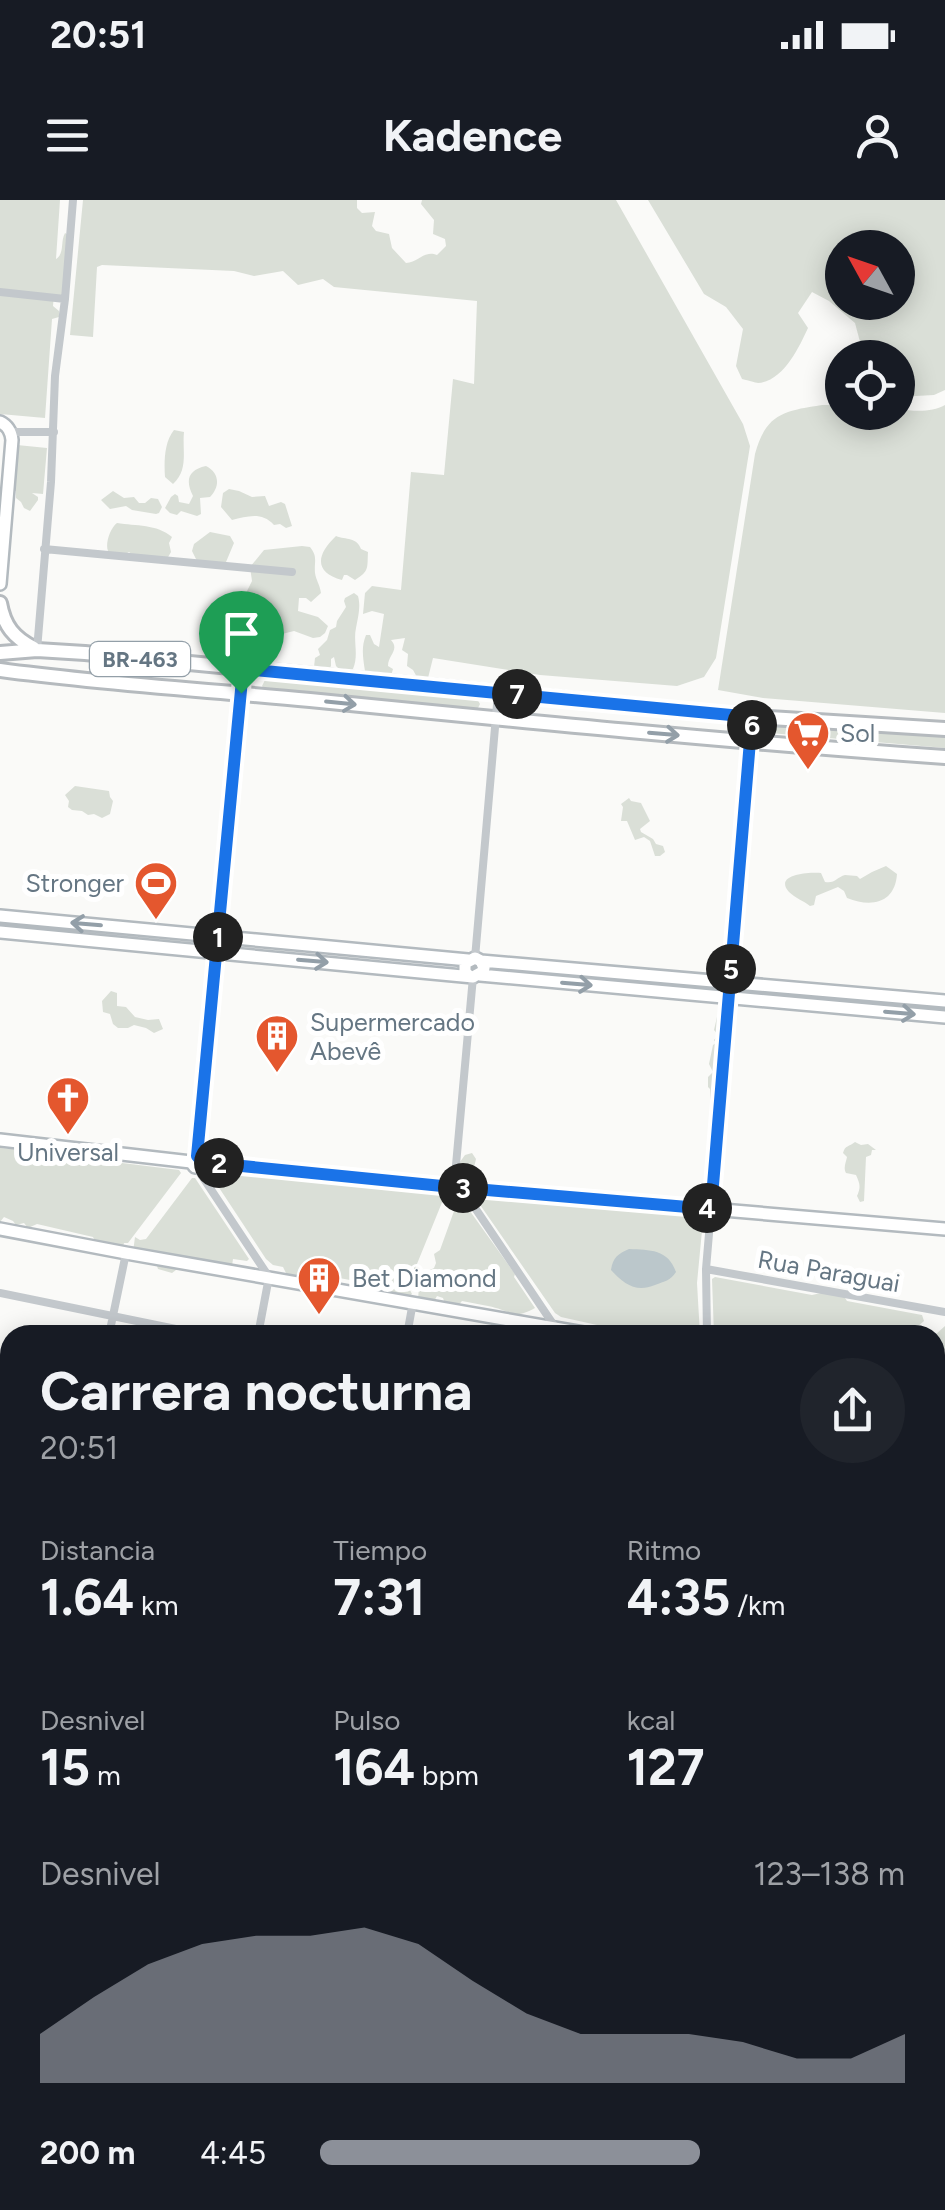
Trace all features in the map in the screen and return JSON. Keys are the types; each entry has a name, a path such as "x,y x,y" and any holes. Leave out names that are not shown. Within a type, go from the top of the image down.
{"main road":[{"path":"0,584 12,440 4,426"},
{"path":"0,603 6,625 36,650"},
{"name":"BR-463","path":"0,653 36,650 752,717 945,730"},
{"name":"BR-463","path":"0,670 945,758"},
{"path":"0,916 945,1001"},
{"path":"20,934 21,918"},
{"path":"135,945 137,929"},
{"path":"0,932 945,1017"},
{"path":"473,976 484,968 474,959"},
{"path":"528,980 529,964"},
{"path":"806,1004 807,989"},
{"path":"0,1140 458,1187 945,1228"},
{"path":"0,1229 530,1325"}],"street":[{"path":"36,650 55,376 73,200"},
{"path":"0,292 65,299"},
{"path":"4,426 54,432"},
{"path":"44,550 292,572"},
{"path":"243,669 197,1162 269,1277 260,1325"},
{"path":"474,959 498,693"},
{"path":"707,1325 706,1269 752,717"},
{"path":"473,976 458,1187 556,1325"},
{"path":"111,1325 126,1253"},
{"name":"Rua Paraguai","path":"706,1269 945,1312"},
{"path":"0,1294 157,1325"},
{"path":"409,1325 413,1302"}],"shaded area":[{"path":"0,200 60,200 56,259 65,233 70,236 65,295 59,299 54,294 53,306 59,317 52,319 45,418 0,414"},
{"path":"83,200 357,200 362,213 375,212 372,226 389,234 392,248 406,263 428,254 437,255 446,246 445,239 433,234 434,220 422,200 616,200 743,424 750,446 716,658 704,677 677,686 540,675 433,658 428,678 418,679 407,666 408,654 402,650 405,638 391,640 391,676 385,678 365,671 364,639 370,635 379,647 384,614 363,614 365,593 372,586 401,590 411,472 444,475 453,379 474,384 477,301 334,287 323,279 298,285 283,271 254,276 234,271 102,265 97,267 93,337 70,335"},
{"path":"648,200 945,200 945,390 915,396 915,340 860,340 851,320 915,320 915,230 825,230 825,299 812,292 798,313 808,328 800,344 783,370 767,381 742,379 736,366 743,329 726,307 704,294"},
{"path":"825,405 825,430 915,430 915,411 945,405 945,713 763,698 718,690 755,454 771,422 797,410"},
{"path":"174,430 184,432 184,460 173,484 165,477 165,465 166,446"},
{"path":"17,445 47,448 43,494 32,493 38,500 30,511 12,491"},
{"path":"206,466 214,472 217,485 210,497 200,498 201,514 170,513 165,508 175,494 179,502 189,504 193,496 190,476"},
{"path":"229,489 252,497 265,496 269,506 285,504 292,526 274,525 259,516 232,520 221,507 223,493"},
{"path":"113,491 124,498 134,497 139,503 158,499 162,507 156,514 126,506 110,509 101,500"},
{"path":"117,523 153,528 172,537 167,559 137,558 129,552 120,557 108,551 109,536"},
{"path":"210,532 230,536 234,543 226,562 198,563 192,551 194,544"},
{"path":"336,536 354,541 368,552 365,571 355,580 347,575 342,580 333,577 323,568 322,556"},
{"path":"310,547 314,554 321,593 311,602 299,598 298,611 318,617 328,626 325,633 313,638 294,631 274,636 260,634 251,623 244,602 252,581 250,567 264,550"},
{"path":"354,593 359,608 353,669 344,674 334,657 327,672 314,667 315,658 320,655 318,649 346,607 345,598"},
{"path":"266,678 476,697 480,704 477,710 266,692 262,686"},
{"path":"769,720 945,734 945,748 770,733"},
{"path":"75,786 109,791 113,801 110,814 102,818 68,807 65,795"},
{"path":"629,798 641,803 650,821 641,832 663,846 665,852 660,856 655,856 650,841 644,837 635,840 627,821 621,821 621,804"},
{"path":"886,866 897,874 892,891 881,901 865,903 847,898 838,887 816,896 810,906 785,886 789,878 802,874 821,873 825,882 845,875 860,879"},
{"path":"111,991 117,993 117,1006 126,1007 135,1017 159,1019 163,1029 154,1033 134,1025 118,1028 110,1014 103,1012 102,1001"},
{"path":"717,1017 727,1020 719,1103 713,1107 708,1077 713,1072 709,1064 718,1035 714,1030"},
{"path":"855,1142 876,1150 866,1157 864,1201 860,1202 856,1175 846,1173 847,1157 843,1153"},
{"path":"30,1147 33,1152 181,1173 128,1243 124,1243 122,1251 96,1243 93,1237 37,1224 28,1228 4,1217 0,1222 0,1148"},
{"path":"472,1153 476,1159 473,1172 487,1185 484,1197 701,1217 697,1283 699,1325 597,1325 555,1313 476,1199 465,1191 469,1180 452,1173 465,1155"},
{"path":"212,1172 440,1195 443,1200 408,1286 412,1294 407,1298 388,1296 387,1287 372,1291 371,1284 334,1277 322,1282 287,1275 283,1267 266,1259"},
{"path":"192,1178 247,1261 233,1259 232,1266 204,1272 180,1267 172,1273 158,1269 156,1263 133,1252 135,1237 146,1239"},
{"path":"458,1200 462,1200 515,1274 535,1308 517,1314 462,1301 456,1308 437,1296 433,1303 418,1299 419,1287 434,1268 434,1254 440,1250"},
{"path":"629,1249 663,1255 676,1272 648,1287 631,1286 611,1270 617,1256"},
{"path":"712,1279 812,1295 827,1287 847,1301 922,1315 924,1321 919,1325 714,1325"}],"place":[{"name":"Sol","path":"808,771"},
{"name":"Stronger","path":"156,921"},
{"name":"Supermercado Abevê","path":"277,1074"},
{"name":"Universal","path":"68,1136"},
{"name":"Bet Diamond","path":"319,1316"}],"route":[{"path":"243,669 752,717 711,1209 202,1162 197,1156 241,693 243,669"}]}
